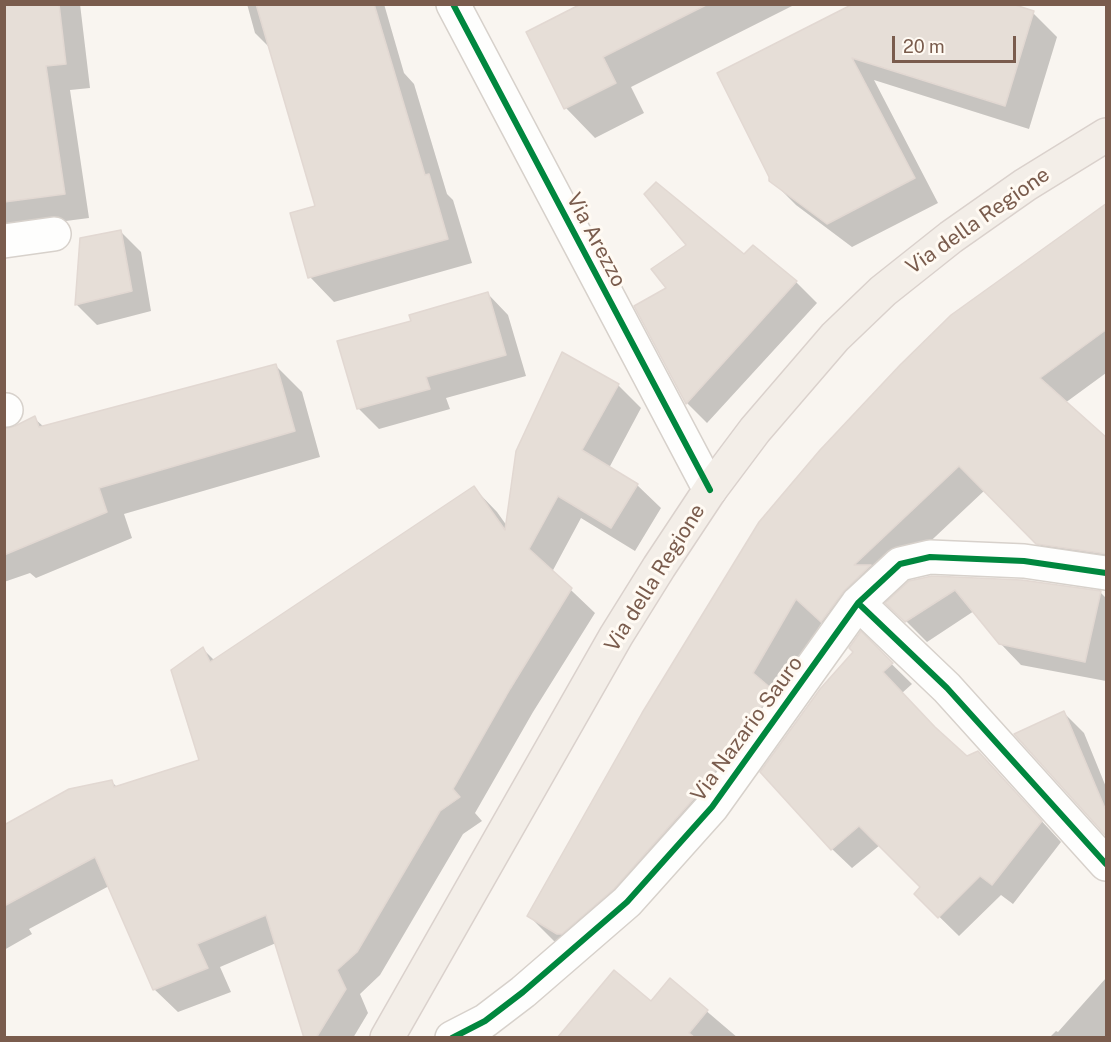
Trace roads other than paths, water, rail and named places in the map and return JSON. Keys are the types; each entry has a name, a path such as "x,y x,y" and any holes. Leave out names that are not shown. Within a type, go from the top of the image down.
{"main road":[{"name":"Via della Regione","path":"387,1038 616,636 658,567 710,490 755,430 828,346 883,291 951,237 1025,184 1107,135"}],"street":[{"name":"Via Arezzo","path":"453,4 710,490"},
{"path":"4,241 54,234"},
{"name":"Via Nazario Sauro","path":"452,1038 485,1021 523,992 627,902 712,807 858,603 900,564 930,557 1024,561 1107,573"},
{"path":"858,603 947,688 1107,864"}]}
